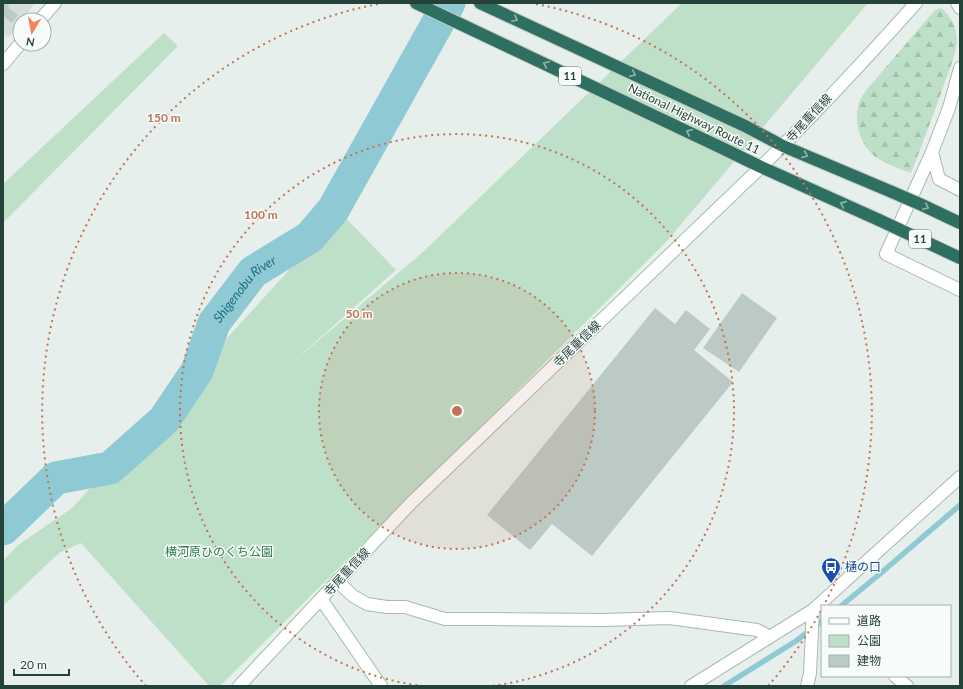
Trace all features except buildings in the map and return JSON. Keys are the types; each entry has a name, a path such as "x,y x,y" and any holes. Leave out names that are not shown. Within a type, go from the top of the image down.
{"highway":[{"name":"National Highway Route 11","path":"416,3 762,167 960,258"},
{"name":"National Highway Route 11","path":"480,3 745,126 783,146 922,205 960,223"}],"street":[{"path":"47,12 55,3"},
{"name":"寺尾重信線","path":"239,686 410,504 762,167 884,39 916,3"},
{"path":"957,3 960,8"},
{"path":"3,64 13,52"},
{"path":"960,68 949,108 932,152 886,254 960,290"},
{"path":"932,152 939,179 960,190"},
{"path":"826,605 960,477"},
{"path":"337,582 353,596 367,604 387,607 405,607 445,620 603,620 669,618 757,630 770,638"},
{"path":"321,599 381,686"},
{"path":"691,686 770,638 818,613"},
{"path":"807,686 818,613"},
{"path":"896,677 907,686"}],"shaded area":[{"path":"3,3 35,3 28,12 12,12 12,33 9,37 3,34"}],"green space":[{"name":"横河原ひのくち公園","path":"682,3 868,3 667,241 220,686 209,686 81,543 59,553 3,606 3,561 18,545 72,508 341,213 396,270 293,362 423,252"},
{"path":"942,8 951,19 954,26 957,44 949,73 911,173 879,159 867,148 862,140 857,123 858,106 868,88 935,10"},
{"path":"164,33 178,46 3,223 3,184"}],"waterway":[{"name":"Shigenobu River","path":"3,529 56,478 110,468 164,420 197,371 214,323 253,272 310,237 333,210 449,3"},
{"path":"842,605 960,505"},
{"path":"724,686 796,641 821,622"}],"place":[{"name":"樋の口","path":"831,584"}]}
